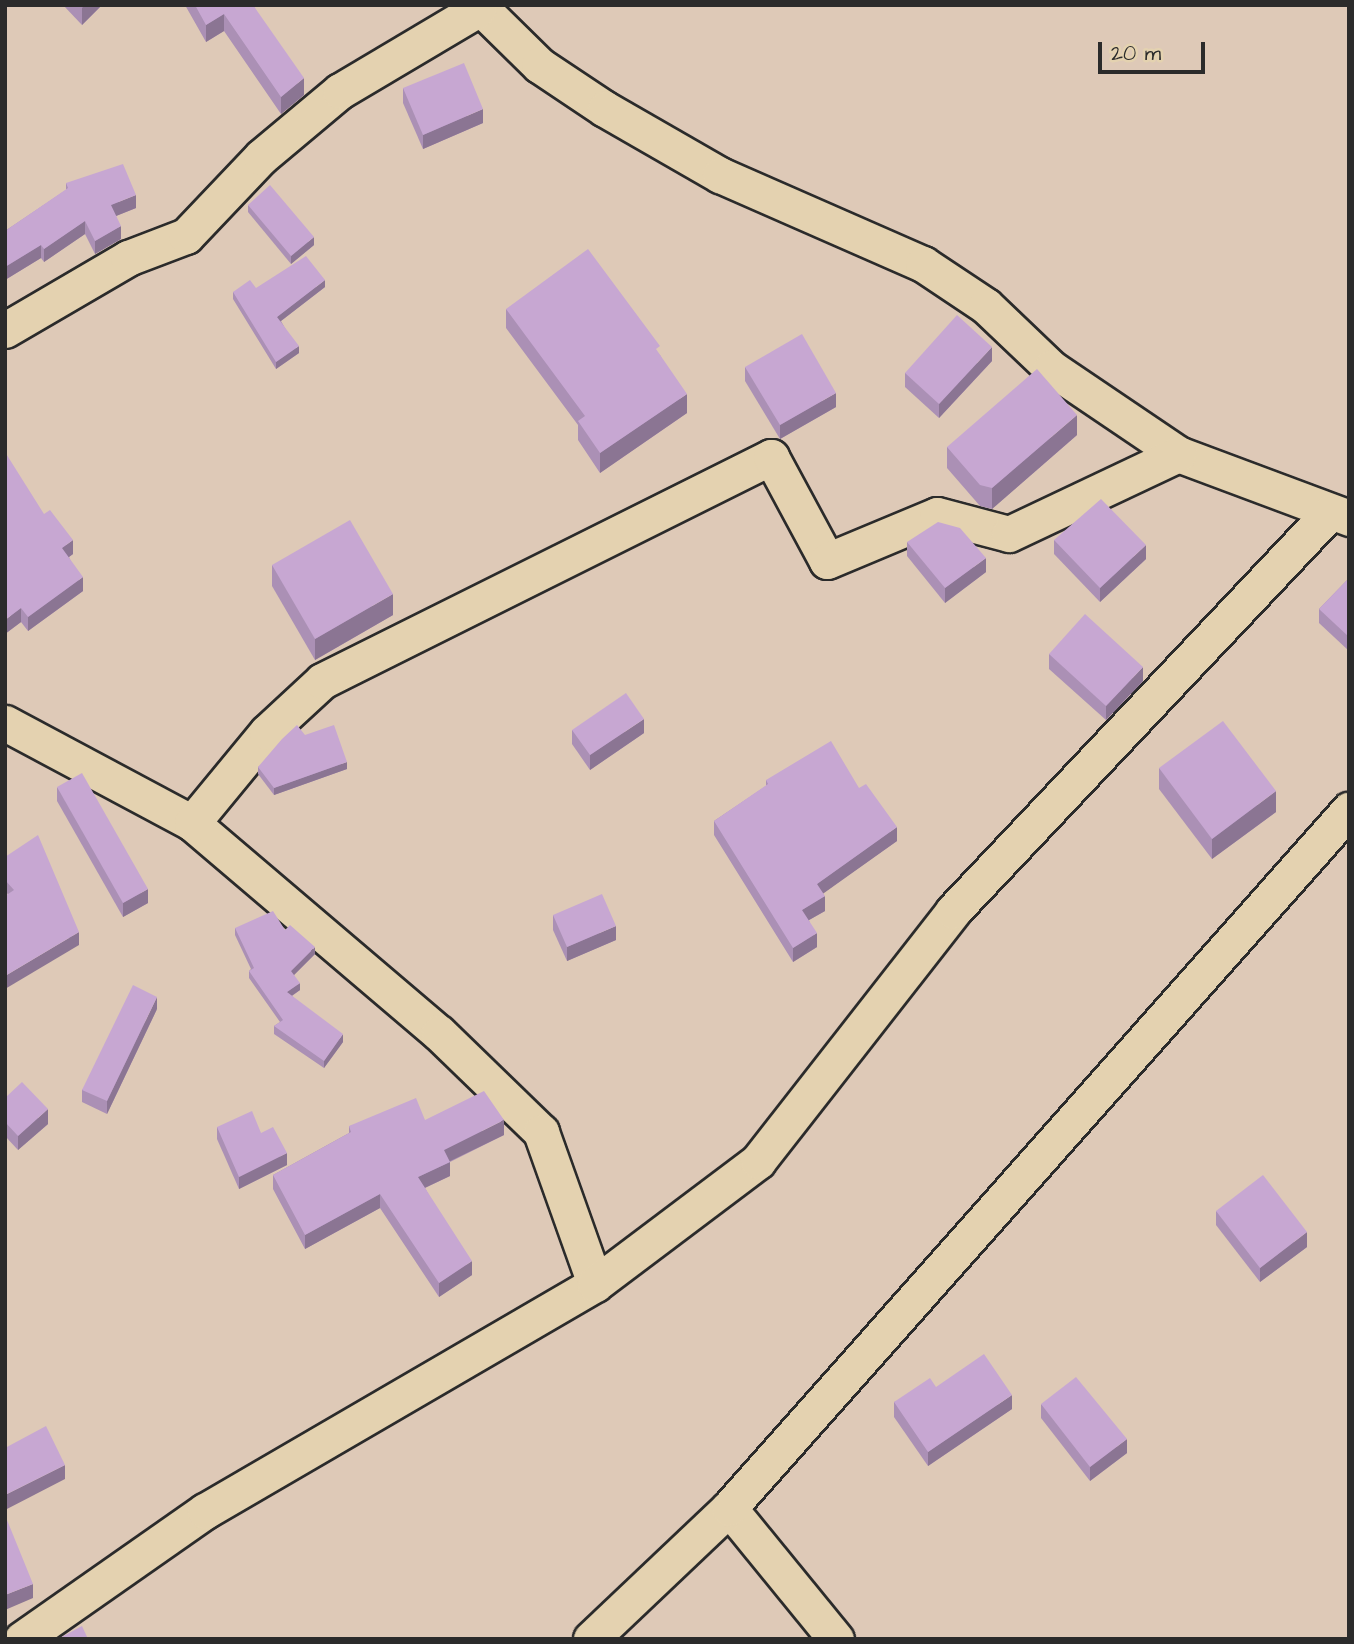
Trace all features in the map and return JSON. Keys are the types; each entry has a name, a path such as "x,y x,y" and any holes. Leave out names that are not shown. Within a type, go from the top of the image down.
{"street":[{"path":"5,330 128,258 186,236 261,157 340,91 478,7 540,65 720,175 923,264 986,306 1051,368 1178,454 1339,516 953,911 758,1161 595,1284 205,1511 22,1639"},
{"path":"192,824 267,732 322,681 771,457 827,561 937,515 1009,534 1178,454"},
{"path":"5,723 192,824 324,937 353,956 541,1132 595,1284"},
{"path":"591,1639 729,1508 1349,810"},
{"path":"729,1508 836,1639"}],"building":[{"path":"195,5 253,5 304,78 281,97 224,14 206,25"},
{"path":"464,63 483,109 423,135 403,88"},
{"path":"123,164 136,195 111,205 121,226 95,241 85,221 44,249 41,245 5,267 5,231 68,188 66,183"},
{"path":"270,185 314,237 291,256 248,205"},
{"path":"588,249 660,346 656,349 687,394 600,453 578,421 585,416 506,309"},
{"path":"306,256 325,280 277,317 299,346 276,362 233,292 250,280 256,288"},
{"path":"957,315 992,347 939,404 905,373"},
{"path":"802,334 836,393 780,425 745,367"},
{"path":"1037,369 1077,415 992,488 980,485 947,447"},
{"path":"5,452 44,514 50,510 73,540 62,548 83,577 28,617 21,608 5,620"},
{"path":"1101,499 1146,545 1100,588 1054,540"},
{"path":"350,520 393,594 315,639 272,565"},
{"path":"938,522 960,528 986,558 945,588 907,542"},
{"path":"1349,578 1349,637 1319,609"},
{"path":"1085,614 1143,667 1106,706 1049,654"},
{"path":"626,693 644,719 590,755 572,730"},
{"path":"1223,721 1276,791 1212,839 1159,768"},
{"path":"297,725 305,735 334,725 347,762 274,788 258,767"},
{"path":"831,741 859,788 866,784 897,827 817,884 825,896 802,910 817,933 793,948 714,821 768,784 766,780"},
{"path":"82,773 148,889 123,903 57,787"},
{"path":"38,835 79,932 5,976 5,896 14,890 5,880 5,857"},
{"path":"602,894 616,926 567,947 553,915"},
{"path":"273,911 285,930 290,925 315,947 291,971 300,983 287,992 343,1034 324,1061 274,1026 283,1020 249,971 254,968 235,928"},
{"path":"133,985 157,997 107,1101 82,1090"},
{"path":"22,1082 48,1109 18,1136 5,1122 5,1098"},
{"path":"484,1091 504,1120 444,1150 450,1162 418,1177 472,1261 439,1283 380,1194 305,1235 273,1175 351,1132 349,1126 416,1098 425,1120"},
{"path":"252,1111 261,1133 273,1127 287,1153 239,1177 217,1127"},
{"path":"1263,1175 1307,1232 1260,1268 1216,1211"},
{"path":"984,1354 1012,1395 928,1452 894,1402 930,1378 936,1387"},
{"path":"1076,1377 1127,1439 1090,1467 1041,1404"},
{"path":"46,1426 65,1465 5,1495 5,1448"},
{"path":"5,1515 33,1584 5,1595"},
{"path":"82,1626 88,1639 58,1639"}]}
